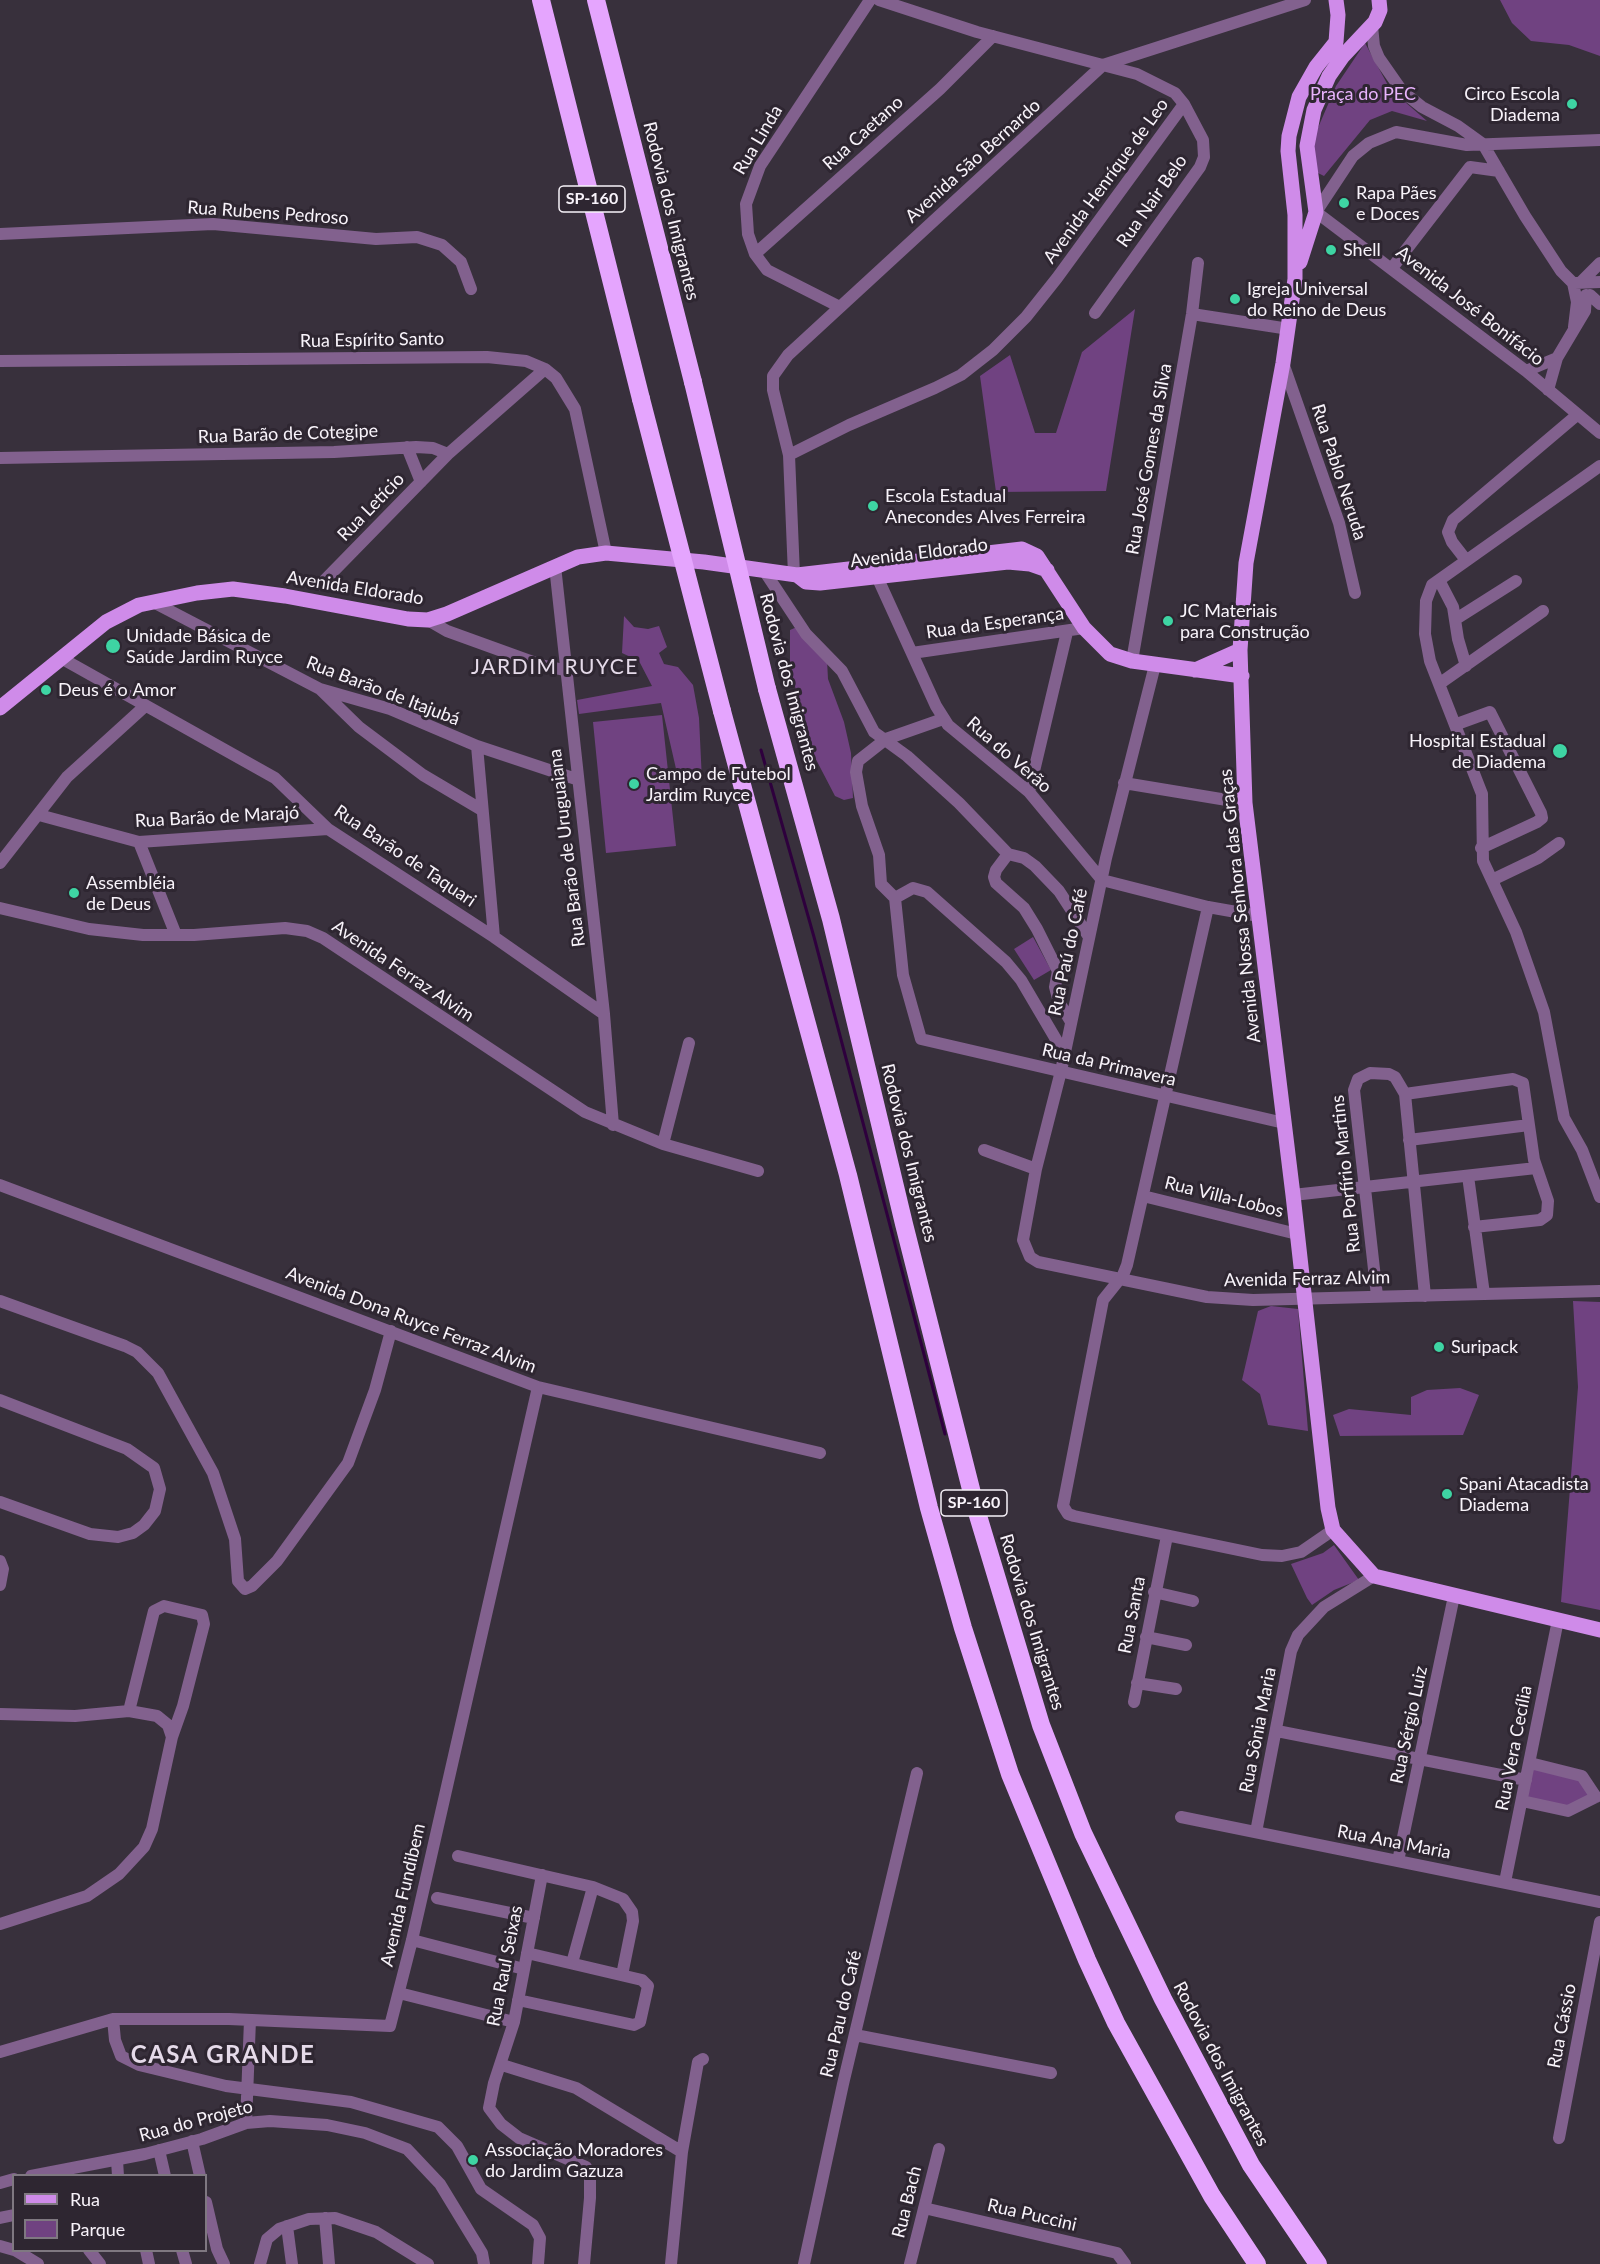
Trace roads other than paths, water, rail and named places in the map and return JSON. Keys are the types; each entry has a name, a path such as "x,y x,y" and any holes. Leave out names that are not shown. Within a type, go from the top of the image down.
{"highway":[{"name":"SP-160","path":"541,0 641,399 722,711 848,1175 929,1508 963,1628 1010,1774 1059,1894 1116,2023 1212,2196 1257,2264"},
{"name":"Rodovia dos Imigrantes","path":"596,0 693,382 767,689 831,918 976,1509 1041,1725 1083,1833 1163,1999 1251,2166 1318,2264"}],"main road":[{"path":"1336,0 1338,15 1336,42"},
{"name":"Avenida Nossa Senhora das Graças","path":"1333,1530 1325,1491 1293,1195 1245,803 1240,650 1246,563 1289,329 1295,279 1295,215 1289,160 1289,136 1299,97 1316,67 1345,28 1347,0"},
{"name":"Avenida Nossa Senhora das Graças","path":"1295,279 1316,212 1307,146 1314,110 1338,62 1372,26 1380,10 1379,0"},
{"path":"1289,160 1302,194 1316,212"},
{"name":"Avenida Eldorado","path":"0,708 112,618 126,610 153,602 197,592 233,589 285,596 408,619 428,620 447,614 578,557 606,553 704,562 796,575 874,572 966,560 1022,549 1037,556 1084,628 1110,654 1132,661 1242,676"},
{"path":"1195,670 1240,650"},
{"path":"1333,1530 1374,1576 1600,1630"}],"street":[{"name":"Rua Linda","path":"754,254 746,213 751,184 760,166 870,0"},
{"name":"Avenida Henríque de Leo","path":"789,455 849,425 961,375 993,350 1026,317 1057,278 1184,104 1175,93 1137,74 993,36 879,0"},
{"name":"Avenida São Bernardo","path":"789,455 773,390 773,376 788,355 838,306 952,206 1103,65 1305,0"},
{"path":"1372,26 1379,58 1393,81 1412,100 1483,144 1561,271 1588,288 1600,304"},
{"name":"Rua Caetano","path":"754,254 939,89 993,36"},
{"name":"Rua Nair Belo","path":"1095,313 1200,167 1204,157 1203,140 1184,104"},
{"path":"1432,138 1438,135 1443,128 1438,115"},
{"path":"1316,212 1353,156 1369,143 1396,132 1467,145 1600,140"},
{"path":"1498,169 1511,143"},
{"path":"1392,268 1470,167 1467,145"},
{"path":"1470,167 1498,169"},
{"name":"Avenida José Bonifácio","path":"1316,212 1526,371 1600,433"},
{"name":"Rua Rubens Pedroso","path":"0,234 213,224 376,239 417,237 441,245 461,262 471,289"},
{"path":"754,254 775,276 838,306"},
{"name":"Rua José Gomes da Silva","path":"1132,661 1192,314 1198,263"},
{"path":"1574,327 1577,302 1588,288 1600,263"},
{"path":"1548,390 1557,358 1585,311 1588,288"},
{"path":"1192,314 1289,329"},
{"name":"Rua Espírito Santo","path":"0,361 486,357 526,361 545,369 566,391 575,409 606,553"},
{"path":"1526,371 1557,358"},
{"name":"Rua Pablo Neruda","path":"1283,363 1339,523 1355,593"},
{"path":"448,454 545,369"},
{"path":"1466,560 1452,542 1449,525 1577,415"},
{"path":"407,447 421,482"},
{"name":"Rua Barão de Cotegipe","path":"0,458 334,452 407,447 433,448 448,454"},
{"name":"Rua Letício","path":"320,585 448,454"},
{"path":"789,455 796,575"},
{"path":"1600,466 1439,580 1428,592 1425,634 1430,662 1457,724 1482,794 1481,848 1483,861 1516,932 1547,1020 1563,1118 1582,1150 1600,1197"},
{"name":"Rua Barão de Uruguaiana","path":"555,566 576,779 604,1014 613,1125"},
{"path":"765,572 806,633 842,671 874,732 886,739 959,803 1008,854 1024,858 1035,866 1059,891 1089,937"},
{"name":"Rua do Verão","path":"874,572 943,719 952,730 1029,792 1102,879"},
{"path":"1439,580 1450,599 1466,666"},
{"path":"1456,619 1516,581"},
{"name":"Rua Barão de Itajubá","path":"153,602 320,689 390,709 477,746 576,779"},
{"path":"1439,684 1543,610"},
{"path":"428,620 447,631 541,665 564,669"},
{"name":"Rua da Esperança","path":"912,653 1084,628"},
{"path":"1029,792 1067,632"},
{"name":"Rua Barão de Taquari","path":"61,658 144,707 275,778 328,829 494,937 604,1014"},
{"name":"Rua Paú do Café","path":"1025,1248 1024,1228 1036,1169 1061,1071 1124,783 1155,664"},
{"path":"320,689 359,727 423,775 482,810"},
{"path":"0,863 68,777 144,707"},
{"path":"1457,724 1490,712 1542,818 1481,848"},
{"path":"943,719 886,739 858,761 856,778 862,806 879,855 881,884 895,897 913,888 927,892 1006,962 1021,980 1064,1053"},
{"path":"477,746 494,937"},
{"path":"1124,783 1245,803"},
{"name":"Rua Barão de Marajó","path":"39,815 139,842 328,829"},
{"path":"139,842 176,935"},
{"path":"1492,880 1538,858 1559,843"},
{"path":"1008,854 996,870 994,877 996,883 1024,908 1037,929 1058,971 1057,994 1071,1022"},
{"path":"1102,879 1208,907 1259,916"},
{"name":"Rua da Primavera","path":"895,897 903,975 918,1034 924,1041 1284,1123"},
{"path":"1208,907 1127,1265 1119,1280 1103,1300 1063,1506 1068,1514 1074,1516 1262,1555 1282,1556 1301,1552 1333,1530"},
{"name":"Avenida Ferraz Alvim","path":"0,908 89,929 176,935 294,928 316,934 557,1095 613,1125 663,1144 758,1171"},
{"path":"663,1144 689,1043"},
{"name":"Rua Porfírio Martins","path":"1377,1296 1356,1117 1355,1083 1370,1073 1389,1074 1399,1081 1405,1094"},
{"path":"1425,1296 1405,1094 1518,1079 1523,1083 1536,1168 1548,1201 1548,1209 1544,1218 1474,1227"},
{"path":"1409,1140 1529,1125"},
{"path":"984,1150 1036,1169"},
{"path":"1293,1195 1536,1168"},
{"path":"1468,1176 1484,1294"},
{"name":"Avenida Dona Ruyce Ferraz Alvim","path":"0,1185 538,1387 820,1454"},
{"name":"Rua Villa-Lobos","path":"1143,1196 1297,1233"},
{"name":"Avenida Ferraz Alvim","path":"1025,1248 1030,1257 1038,1262 1207,1298 1253,1300 1600,1291"},
{"path":"0,1300 125,1346 136,1352 158,1373 213,1473 235,1539 238,1581 242,1588 252,1586 277,1561 348,1463 356,1446 391,1331"},
{"name":"Avenida Fundibem","path":"0,2052 113,2019 250,2020 390,2026 412,1940 538,1387"},
{"path":"0,1400 128,1449 154,1468 159,1479 160,1498 155,1510 144,1525 133,1533 118,1537 102,1537 0,1502"},
{"name":"Rua Santa","path":"1134,1702 1154,1592 1167,1536"},
{"path":"0,1561 3,1569 0,1585"},
{"name":"Rua Sônia Maria","path":"1256,1832 1291,1651 1298,1635 1324,1607 1374,1576"},
{"path":"1154,1592 1193,1601"},
{"name":"Rua Sérgio Luiz","path":"1398,1861 1454,1596"},
{"path":"0,1924 87,1896 119,1874 144,1846 152,1829 172,1737 183,1706 204,1624 204,1618 199,1613 164,1606 154,1611 129,1711"},
{"name":"Rua Vera Cecília","path":"1505,1882 1558,1620"},
{"path":"1146,1637 1186,1645"},
{"path":"1137,1683 1176,1689"},
{"path":"0,1714 75,1716 129,1711 157,1716 168,1725 172,1737"},
{"path":"1277,1731 1526,1780"},
{"path":"1522,1800 1569,1811 1598,1797 1582,1776 1530,1762"},
{"name":"Rua Pau do Café","path":"804,2264 917,1773"},
{"name":"Rua Ana Maria","path":"1181,1816 1600,1902"},
{"path":"458,1856 593,1887 623,1899 632,1912 622,1975"},
{"name":"Rua Raul Seixas","path":"542,1875 514,2022 502,2065 494,2083 489,2108 497,2120 519,2138 582,2163 589,2172 590,2198 584,2264"},
{"path":"572,1963 593,1887"},
{"path":"437,1898 534,1918"},
{"name":"Rua Cássio","path":"1559,2138 1600,1922"},
{"path":"412,1940 524,1969"},
{"path":"518,2000 637,2025 640,2022 647,1983 527,1953"},
{"path":"399,1993 514,2022"},
{"path":"113,2019 115,2040 121,2056 130,2061 246,2088 332,2098 438,2127 456,2146 480,2189 533,2225 540,2238 538,2264"},
{"path":"246,2123 250,2020"},
{"path":"855,2035 1051,2073"},
{"path":"671,2264 682,2151 698,2062 703,2060"},
{"path":"502,2065 576,2088 682,2151"},
{"name":"Rua do Projeto","path":"37,2174 159,2150 246,2123 284,2122 327,2125 365,2133 407,2148 440,2184 482,2253 484,2264"},
{"path":"192,2141 200,2174"},
{"name":"Rua Bach","path":"910,2264 939,2149"},
{"path":"159,2150 165,2174"},
{"path":"117,2160 118,2174"},
{"path":"207,2206 217,2249 224,2264"},
{"name":"Rua Puccini","path":"924,2208 1117,2253 1125,2264"},
{"path":"325,2218 329,2264"},
{"path":"260,2264 267,2240 287,2226 309,2219 325,2218 343,2219 359,2224 428,2264"},
{"path":"287,2226 292,2264"},
{"path":"20,2252 39,2264"},
{"path":"91,2252 100,2264"}],"waterway":[{"path":"761,750 814,937 945,1434"}],"place":[{"name":"Circo Escola Diadema","path":"1572,104"},
{"name":"Rapa Pães e Doces","path":"1344,203"},
{"name":"Shell","path":"1331,250"},
{"name":"Igreja Universal do Reino de Deus","path":"1235,299"},
{"name":"Escola Estadual Anecondes Alves Ferreira","path":"873,506"},
{"name":"JC Materiais para Construção","path":"1168,621"},
{"name":"Unidade Básica de Saúde Jardim Ruyce","path":"113,646"},
{"name":"Deus é o Amor","path":"46,690"},
{"name":"Hospital Estadual de Diadema","path":"1560,751"},
{"name":"Campo de Futebol Jardim Ruyce","path":"634,784"},
{"name":"Assembléia de Deus","path":"74,893"},
{"name":"Suripack","path":"1439,1347"},
{"name":"Spani Atacadista Diadema","path":"1447,1494"},
{"name":"Associação Moradores do Jardim Gazuza","path":"473,2160"}],"district":[{"name":"JARDIM RUYCE","path":"555,667"},
{"name":"CASA GRANDE","path":"223,2055"}],"park label":[{"name":"Praça do PEC","path":"1363,94"}]}
